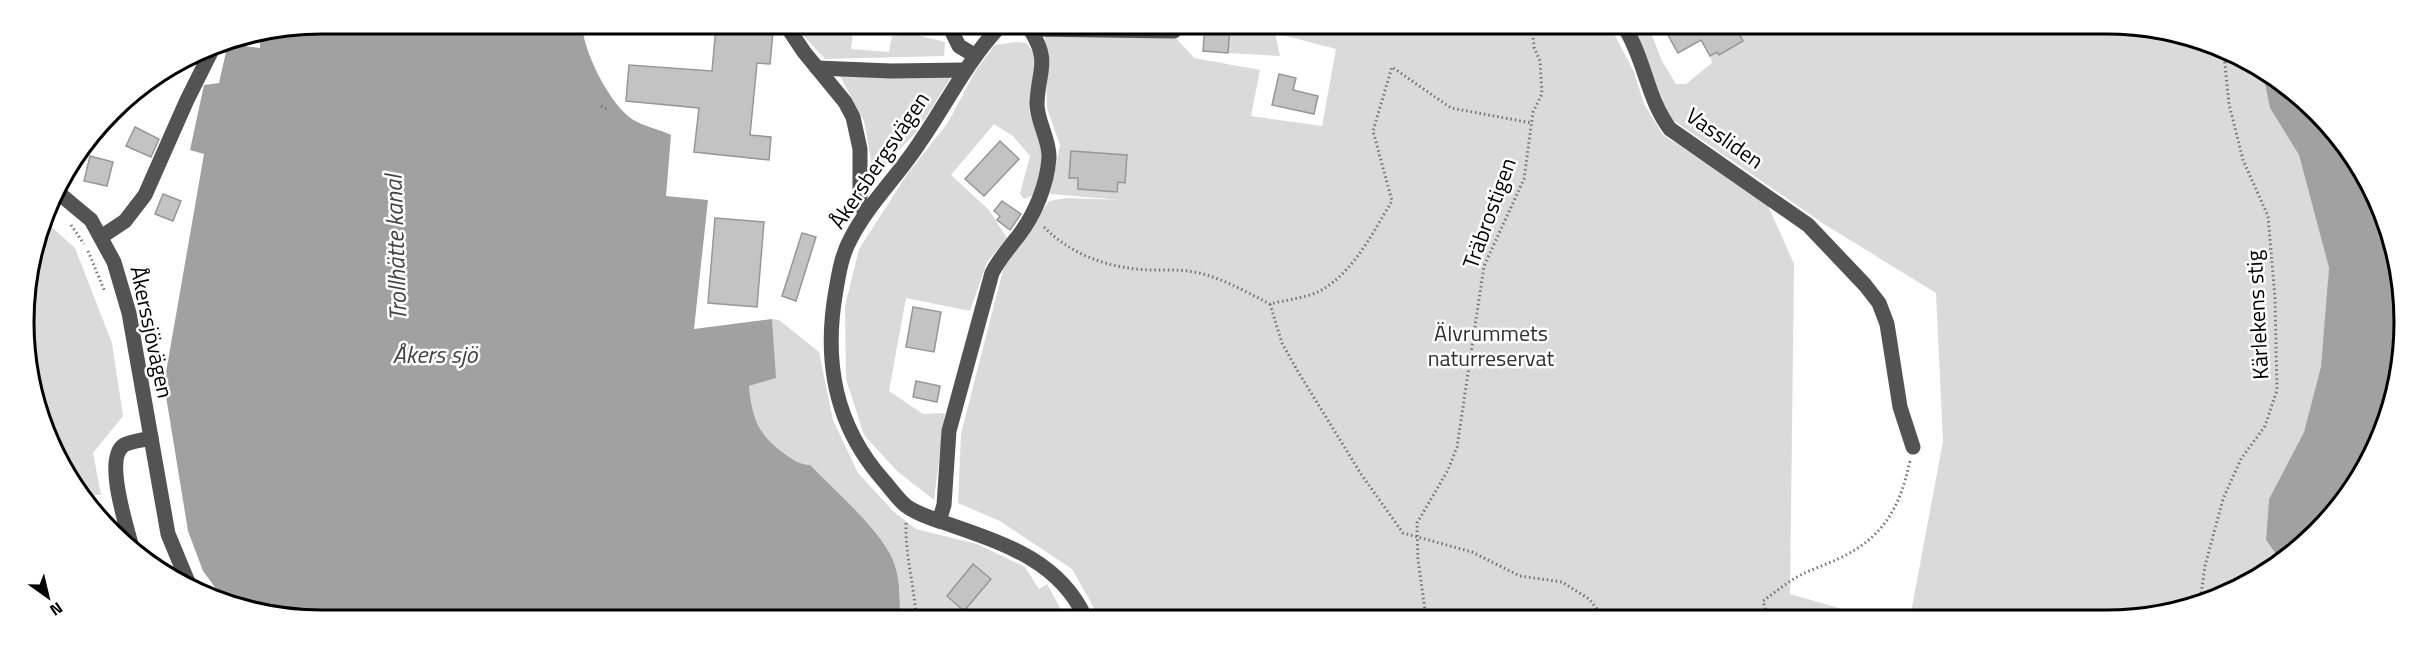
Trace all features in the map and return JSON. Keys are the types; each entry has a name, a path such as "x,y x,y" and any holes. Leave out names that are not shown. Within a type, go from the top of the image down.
{"street":[{"path":"792,34 845,102 853,117 860,149 860,206 867,211"},
{"path":"953,34 959,46 974,55"},
{"name":"Åkersbergsvägen","path":"993,34 974,55 920,143 867,211 850,238 840,267 833,307 831,340 835,389 855,444 869,464 906,506 939,521 1012,547 1037,560 1056,575 1069,590 1081,610"},
{"path":"939,521 944,505 948,431 992,273 1032,215 1040,197 1049,156 1037,110 1042,53 1032,34"},
{"name":"Vassliden","path":"1629,34 1634,42 1656,107 1670,129 1808,225 1839,256 1879,303 1887,324 1900,406 1912,447"},
{"path":"101,237 125,221 145,195 207,58"},
{"name":"Åkersbergsvägen","path":"818,68 891,71 964,70"},
{"name":"Åkerssjövägen","path":"63,197 92,220 114,261 129,313 168,534 185,576"},
{"path":"129,535 115,472 115,458 124,446 151,438"}],"path":[{"name":"Träbrostigen","path":"1425,610 1418,560 1417,523 1448,470 1456,447 1484,266 1524,179 1533,112 1542,94 1540,61 1534,47 1533,34"},
{"name":"Kärlekens stig","path":"2201,594 2205,566 2223,499 2241,459 2265,426 2277,390 2275,298 2268,216 2243,160 2229,104 2225,60"},
{"path":"1032,215 1052,235 1072,250 1090,257 1130,268 1194,272 1224,282 1270,304 1319,291 1346,270 1367,243 1392,201 1373,131 1392,67 1450,108 1532,123"},
{"path":"601,106 609,110"},
{"path":"1270,304 1282,343 1361,474 1403,533 1473,552 1520,576 1562,582 1589,599 1598,610"},
{"path":"1766,610 1763,601 1798,576 1842,558 1869,541 1891,518 1905,485 1912,447"},
{"path":"906,506 905,546 914,589 916,610"}],"green space":[{"path":"802,34 853,34 851,49 889,52 892,36 913,34 945,42 944,56 825,59"},
{"name":"Älvrummets naturreservat","path":"1045,34 1174,36 1194,58 1260,70 1251,116 1322,126 1336,49 1279,34 1614,34 1634,72 1644,104 1663,135 1766,201 1794,264 1790,594 1846,610 1095,610 1072,569 1000,521 958,503 961,434 1004,266 1049,201 1067,198 1121,200 1050,194 1060,145 1047,108"},
{"name":"Älvrummets naturreservat","path":"1229,34 1275,34 1280,56 1228,53"},
{"path":"1636,34 1651,34 1662,61 1676,84 1686,84 1712,63 1710,56 1717,52 1720,55 1743,41 1739,34 2124,35 2180,44 2216,56 2265,82 2270,108 2299,155 2329,268 2328,280 2337,314 2304,432 2269,499 2266,540 2276,554 2250,572 2216,589 2180,601 2143,608 2124,610 1911,610 1943,441 1936,293 1824,224 1670,118"},
{"path":"1027,43 1034,54 1036,70 1029,111 1044,154 1042,173 1032,196 1024,199 1020,194 1030,156 1013,136 994,124 951,175 989,210 1007,238 987,262 970,311 906,298 889,391 923,414 945,413 934,500 897,471 864,435 846,379 845,306 859,249 908,173 947,124 976,70 995,45"},
{"path":"840,76 952,76 917,131 874,177 864,121"},
{"path":"51,227 75,248 112,343 123,416 93,453 101,495 92,495 64,450 56,433 40,379 35,341 35,304 40,266"},
{"path":"772,319 779,320 819,352 833,420 858,473 894,512 916,529 977,544 1025,567 1039,589 1047,584 1061,610 900,610 900,591 810,465 796,461 776,447 758,425 749,386 775,378"}],"water":[{"name":"Åkers sjö","path":"322,34 584,34 598,74 620,108 637,122 671,135 666,196 708,200 694,329 772,319 776,378 749,386 758,425 776,447 796,461 810,465 875,532 891,556 896,570 900,610 304,610 266,605 218,591 203,571 188,531 164,384 204,154 190,150 204,85 219,83 226,51 248,44 285,37"},
{"path":"2265,82 2309,119 2334,147 2355,179 2372,212 2384,248 2391,285 2394,322 2391,360 2384,397 2364,450 2334,498 2309,526 2276,554 2266,540 2269,499 2304,432 2321,367 2329,268 2299,155 2270,108"}],"pier":[{"path":"259,42 260,48 242,46"}],"building":[{"path":"715,34 773,34 770,64 757,63 750,135 771,137 769,160 694,152 699,108 626,101 629,65 712,71"},
{"path":"1204,34 1229,34 1228,53 1203,51"},
{"path":"1667,34 1739,34 1743,41 1719,55 1717,52 1710,56 1701,40 1678,53"},
{"path":"1279,74 1296,78 1293,90 1318,96 1314,114 1272,105"},
{"path":"135,127 159,139 151,157 126,146"},
{"path":"1000,141 1019,159 984,196 965,179"},
{"path":"1071,151 1127,155 1125,183 1118,182 1117,192 1078,189 1078,178 1069,178"},
{"path":"90,156 113,162 107,186 84,181"},
{"path":"163,194 181,201 173,221 155,214"},
{"path":"1002,201 1021,214 1010,230 997,220 1000,216 994,211"},
{"path":"715,218 764,222 757,307 708,303"},
{"path":"802,233 816,237 796,301 782,296"},
{"path":"913,307 941,312 934,352 906,347"},
{"path":"916,381 940,386 937,402 913,397"},
{"path":"973,564 991,579 965,610 947,596"}],"water label":[{"name":"Trollhätte kanal","path":"396,248"}]}
